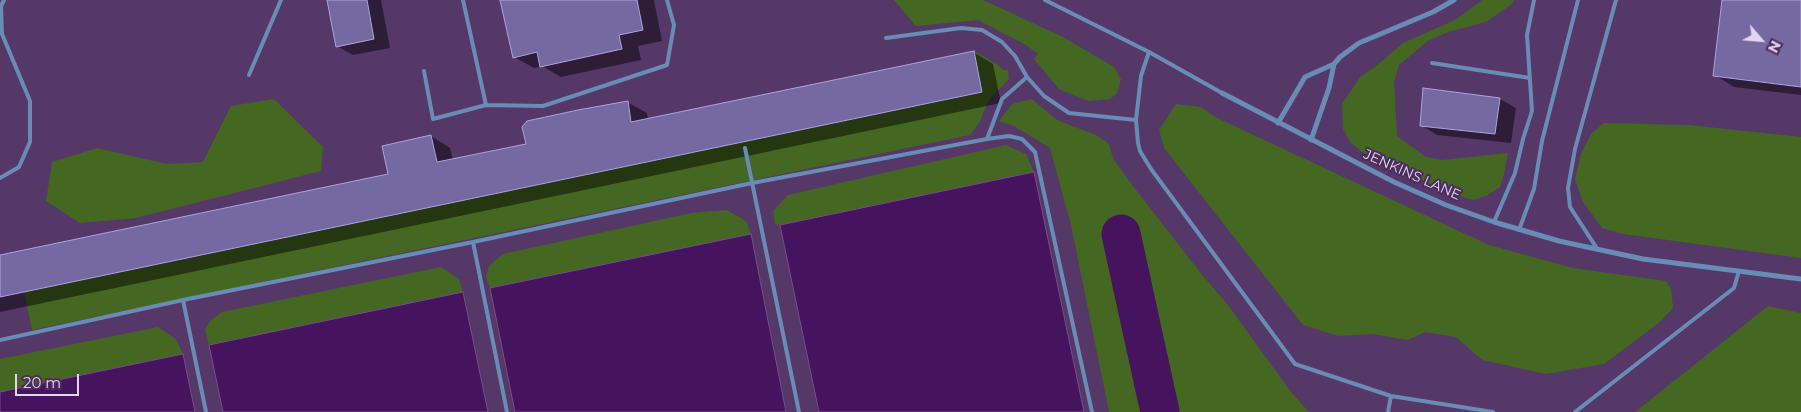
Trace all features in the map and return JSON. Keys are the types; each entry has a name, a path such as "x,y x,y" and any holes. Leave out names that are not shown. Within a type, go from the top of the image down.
{"street":[{"path":"1311,140 1329,88 1334,64 1340,56 1359,43 1434,12 1454,0"},
{"path":"1278,123 1305,77 1334,64"},
{"name":"JENKINS LANE","path":"1222,93 1394,182 1446,205 1494,222 1559,241 1643,259 1740,270 1801,280"}],"lane":[{"path":"0,178 19,167 30,142 30,101 2,34 1,6 4,0"},
{"path":"248,75 281,0"},
{"path":"463,0 486,106"},
{"path":"424,71 433,119 486,106 543,106 666,65 674,25 667,0"},
{"name":"JENKINS LANE","path":"1044,0 1149,52 1222,93"},
{"path":"1494,222 1515,173 1532,111 1527,35 1534,0"},
{"path":"1519,230 1534,189 1542,142 1578,0"},
{"path":"1598,250 1570,207 1568,188 1575,149 1616,0"},
{"path":"886,38 961,28 982,30 1002,42 1015,56 1027,76 1044,96 1069,113 1136,120"},
{"path":"1149,52 1140,76 1139,108 1136,120 1140,151 1151,169 1295,364 1391,396 1493,412"},
{"path":"1432,63 1530,78"},
{"path":"987,139 1002,99 1027,76"},
{"path":"0,340 183,300 473,242 752,183 1009,136 1022,139 1035,152 1092,412"},
{"path":"745,148 799,412"},
{"path":"473,242 507,412"},
{"path":"1575,412 1734,288 1740,270"},
{"path":"183,300 206,412"},
{"path":"1388,412 1391,396"}],"green space":[{"path":"894,0 983,0 1063,37 1114,67 1121,79 1117,93 1110,99 1088,101 1059,89 1034,59 1038,54 1026,45 978,20 916,26"},
{"path":"1482,0 1514,0 1512,4 1486,22 1451,31 1429,40 1399,65 1394,82 1397,136 1426,157 1442,160 1508,153 1500,187 1486,196 1473,200 1424,181 1362,152 1351,143 1343,129 1342,104 1361,76 1375,67 1403,43 1455,20"},
{"path":"974,51 997,64 1003,70 1008,70 1009,79 989,100 979,123 970,135 32,330 24,292 981,92"},
{"path":"274,99 323,147 321,171 136,218 80,223 46,201 52,162 97,148 167,164 203,162 231,106"},
{"path":"1032,99 1057,120 1096,135 1108,143 1114,160 1136,190 1228,305 1291,392 1309,412 1109,412 1071,225 1050,148 1014,126 999,121 1012,104"},
{"path":"1176,104 1201,107 1215,117 1489,245 1573,268 1666,281 1671,289 1673,308 1660,322 1604,364 1546,374 1483,360 1456,337 1425,332 1408,340 1373,334 1338,336 1303,325 1164,148 1159,130"},
{"path":"1604,123 1689,125 1801,137 1801,258 1623,234 1602,228 1583,202 1575,179 1581,154 1591,134"},
{"path":"1006,145 1026,154 1034,172 780,225 775,224 773,211 788,195"},
{"path":"727,210 746,221 751,234 490,288 486,277 489,266 503,254 691,213"},
{"path":"441,267 459,279 463,292 209,345 205,330 210,321 222,312"},
{"path":"1768,306 1801,313 1801,412 1635,412"},
{"path":"158,327 176,339 183,354 0,392 0,359"}],"shaded area":[{"path":"1034,172 1084,412 819,412 780,225"},
{"path":"751,234 786,412 515,412 490,288"},
{"path":"463,292 488,412 223,412 209,345"},
{"path":"183,354 195,412 0,412 0,392"}],"building":[{"path":"327,0 367,0 374,39 336,47"},
{"path":"500,0 637,0 643,30 619,35 622,49 540,67 537,52 513,58"},
{"path":"1722,0 1801,0 1801,87 1713,76"},
{"path":"974,51 982,92 0,297 0,255 388,174 382,146 431,135 437,162 526,144 522,127 527,121 578,110 628,101 631,122"},
{"path":"1423,88 1500,98 1495,134 1420,126"}],"waterway":[{"path":"1121,234 1160,412"}]}
